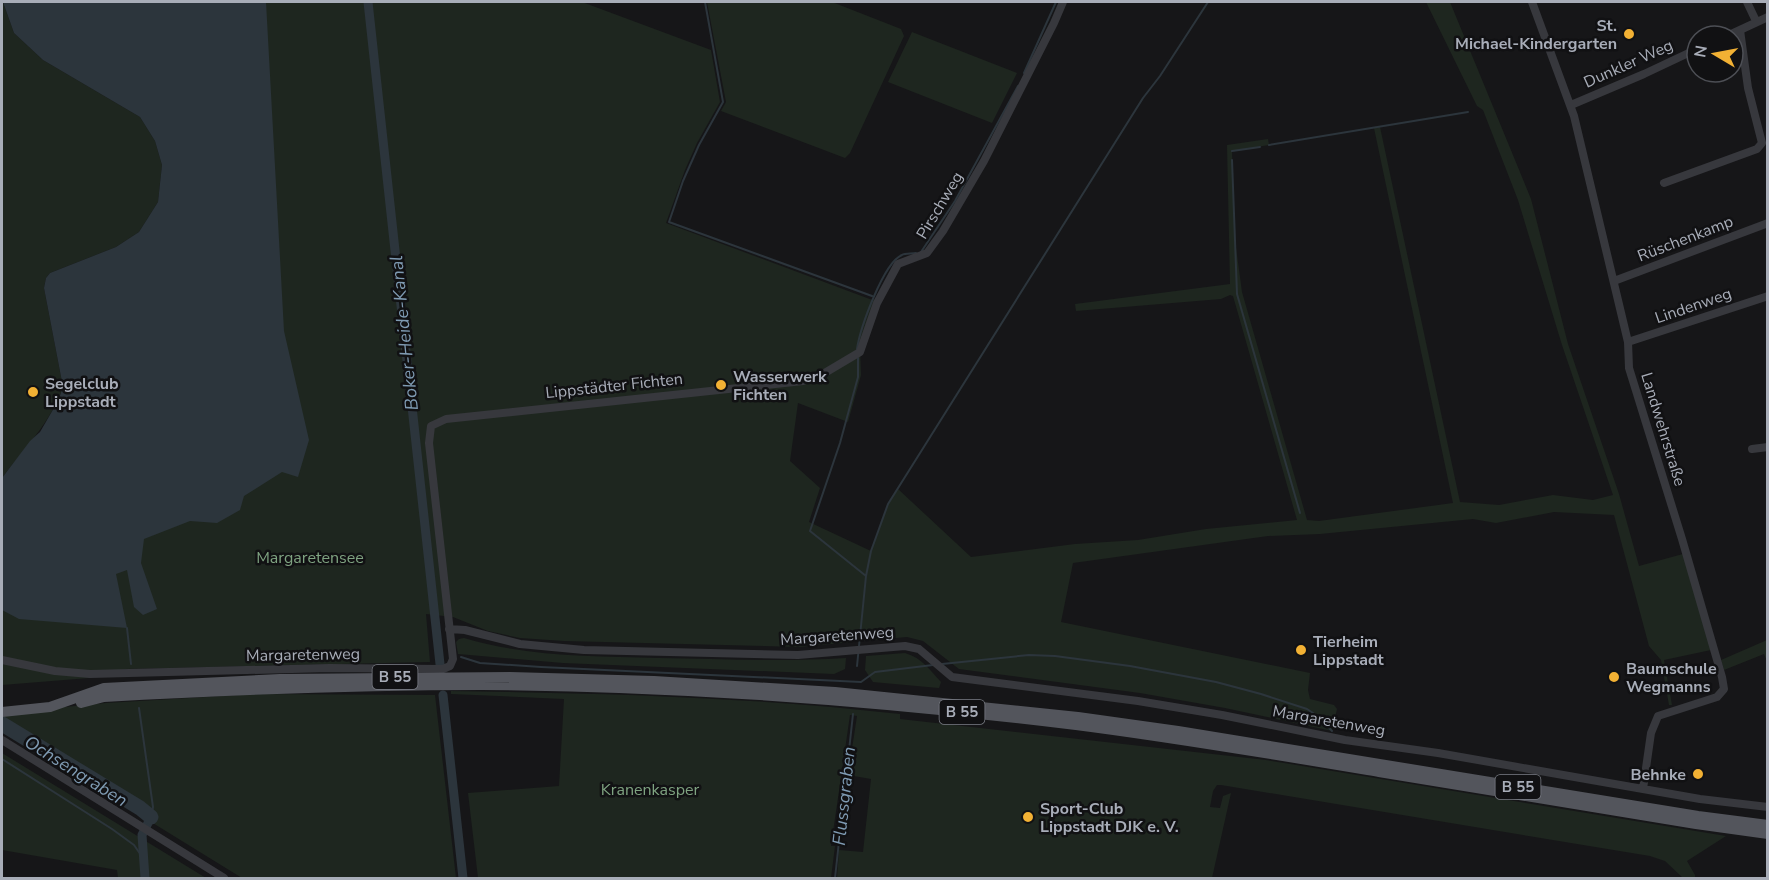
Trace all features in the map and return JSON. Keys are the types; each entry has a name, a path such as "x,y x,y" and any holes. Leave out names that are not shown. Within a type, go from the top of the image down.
{"main road":[{"name":"B 55","path":"2,715 50,707 104,688 292,679 510,677 654,681 949,702 1078,717 1269,745 1698,816 1767,825"},
{"name":"B 55","path":"17,713 51,711 104,697 256,689 382,686 486,685 654,690 835,701 1089,727 1696,825 1767,834"}],"street":[{"name":"Pirschweg","path":"803,381 823,374 860,352 877,303 898,264 927,254 984,161 1063,2"},
{"name":"Landwehrstraße","path":"1532,2 1571,105 1628,342 1629,369 1682,538 1724,689 1717,697 1658,716 1651,733 1643,789"},
{"path":"1747,2 1756,21"},
{"path":"1745,27 1767,17"},
{"name":"Dunkler Weg","path":"1571,105 1685,55"},
{"path":"1664,183 1757,149 1762,143 1745,66"},
{"name":"Rüschenkamp","path":"1614,282 1767,223"},
{"name":"Lindenweg","path":"1628,342 1767,296"},
{"name":"Lippstädter Fichten","path":"450,629 429,443 431,426 446,419 803,381"},
{"path":"1752,449 1767,447"},
{"name":"Margaretenweg","path":"2,660 55,671 90,674 329,668 443,669 450,666 453,659 450,629 465,630 520,644 584,650 798,655 905,646 919,650 930,657 940,669 952,677 1148,703 1222,715 1345,740 1438,753 1700,799 1767,807"},
{"path":"2,740 224,879"}],"green space":[{"path":"2,2 14,33 43,60 140,117 155,141 162,165 158,202 139,232 116,247 50,273 46,278 44,288 63,387 44,424 2,478"},
{"path":"220,2 582,2 711,50 720,102 697,143 666,223 875,301 860,348 861,375 848,422 798,403 790,461 820,488 809,522 871,551 888,504 898,489 971,557 1075,544 1138,540 1206,529 1297,520 1233,296 1221,299 1076,311 1075,304 1230,284 1227,145 1268,139 1269,145 1232,151 1235,240 1242,292 1307,520 1319,521 1453,503 1374,128 1380,127 1460,502 1499,505 1553,495 1593,500 1613,495 1562,345 1518,200 1483,110 1477,106 1426,2 1450,2 1531,199 1568,344 1619,494 1639,566 1683,554 1711,650 1664,660 1672,705 1669,705 1661,660 1649,646 1614,515 1554,512 1496,523 1473,519 1320,534 1268,536 1073,563 1061,622 1310,673 1308,690 1310,699 1334,705 1337,709 1332,731 1140,693 959,669 923,641 907,637 799,647 564,641 520,638 488,631 453,617 426,614 430,662 126,669 89,678 2,685 2,588 153,535"},
{"path":"707,2 832,2 901,29 904,36 850,153 845,158 721,111 726,102"},
{"path":"912,32 1017,73 992,123 888,82"},
{"path":"464,638 512,649 584,656 752,660 846,658 845,669 834,674 563,663 458,654 456,642"},
{"path":"1767,640 1767,661 1764,654 1724,670 1721,660"},
{"path":"905,653 929,668 941,682 939,688 873,682 865,670 866,656"},
{"name":"Kranenkasper","path":"451,691 676,697 900,714 900,719 1266,760 1726,836 1687,861 1695,878 1683,878 1665,861 1650,856 1217,785 1213,791 1210,807 1220,808 1223,796 1231,793 1212,878 837,878 839,850 863,852 871,779 848,775 857,716 850,715 831,846 835,846 831,878 478,878 468,793 559,786 564,699 451,694"},
{"path":"256,694 435,695 456,878 242,878 2,730 2,713 106,703"},
{"path":"2,753 206,878 118,878 117,870 2,850"}],"shaded area":[{"name":"Margaretensee","path":"3,2 266,2 284,331 309,440 298,477 282,472 244,496 240,510 217,523 190,521 144,539 141,563 157,609 143,615 134,607 127,570 116,574 127,628 19,619 2,610 2,478 30,441 40,432 58,401 63,387 44,288 46,278 50,273 116,247 139,232 158,202 162,165 155,141 140,117 43,60 14,33"}],"waterway":[{"name":"Boker-Heide-Kanal","path":"368,2 440,664"},
{"path":"705,2 723,102 699,145 683,181 669,222 872,296"},
{"path":"1024,73 1056,2"},
{"path":"857,666 866,576 871,551 888,504 1143,98 1208,2"},
{"path":"921,252 955,201 1018,86"},
{"path":"1269,145 1468,112"},
{"path":"1232,151 1260,147"},
{"path":"1232,160 1237,294 1300,513"},
{"path":"857,349 868,313 887,270 902,255 916,253"},
{"path":"858,358 858,377 840,443 810,531 866,576"},
{"path":"127,628 131,664"},
{"path":"942,664 1029,655 1055,656 1130,666 1216,682 1261,694 1307,709 1319,717 1332,731"},
{"path":"461,657 480,663 541,667 861,682 875,672 933,665"},
{"name":"Boker-Heide-Kanal","path":"443,695 463,878"},
{"path":"139,708 153,807 151,817"},
{"name":"Flussgraben","path":"835,878 853,714"},
{"name":"Ochsengraben","path":"2,724 140,808 151,817"},
{"path":"2,759 112,829 134,845 143,858"},
{"path":"145,878 142,835 151,817"}],"place":[{"name":"St. Michael-Kindergarten","path":"1629,34"},
{"name":"Wasserwerk Fichten","path":"721,385"},
{"name":"Segelclub Lippstadt","path":"33,392"},
{"name":"Tierheim Lippstadt","path":"1301,650"},
{"name":"Baumschule Wegmanns","path":"1614,677"},
{"name":"Behnke","path":"1698,774"},
{"name":"Sport-Club Lippstadt DJK e. V.","path":"1028,817"}]}
